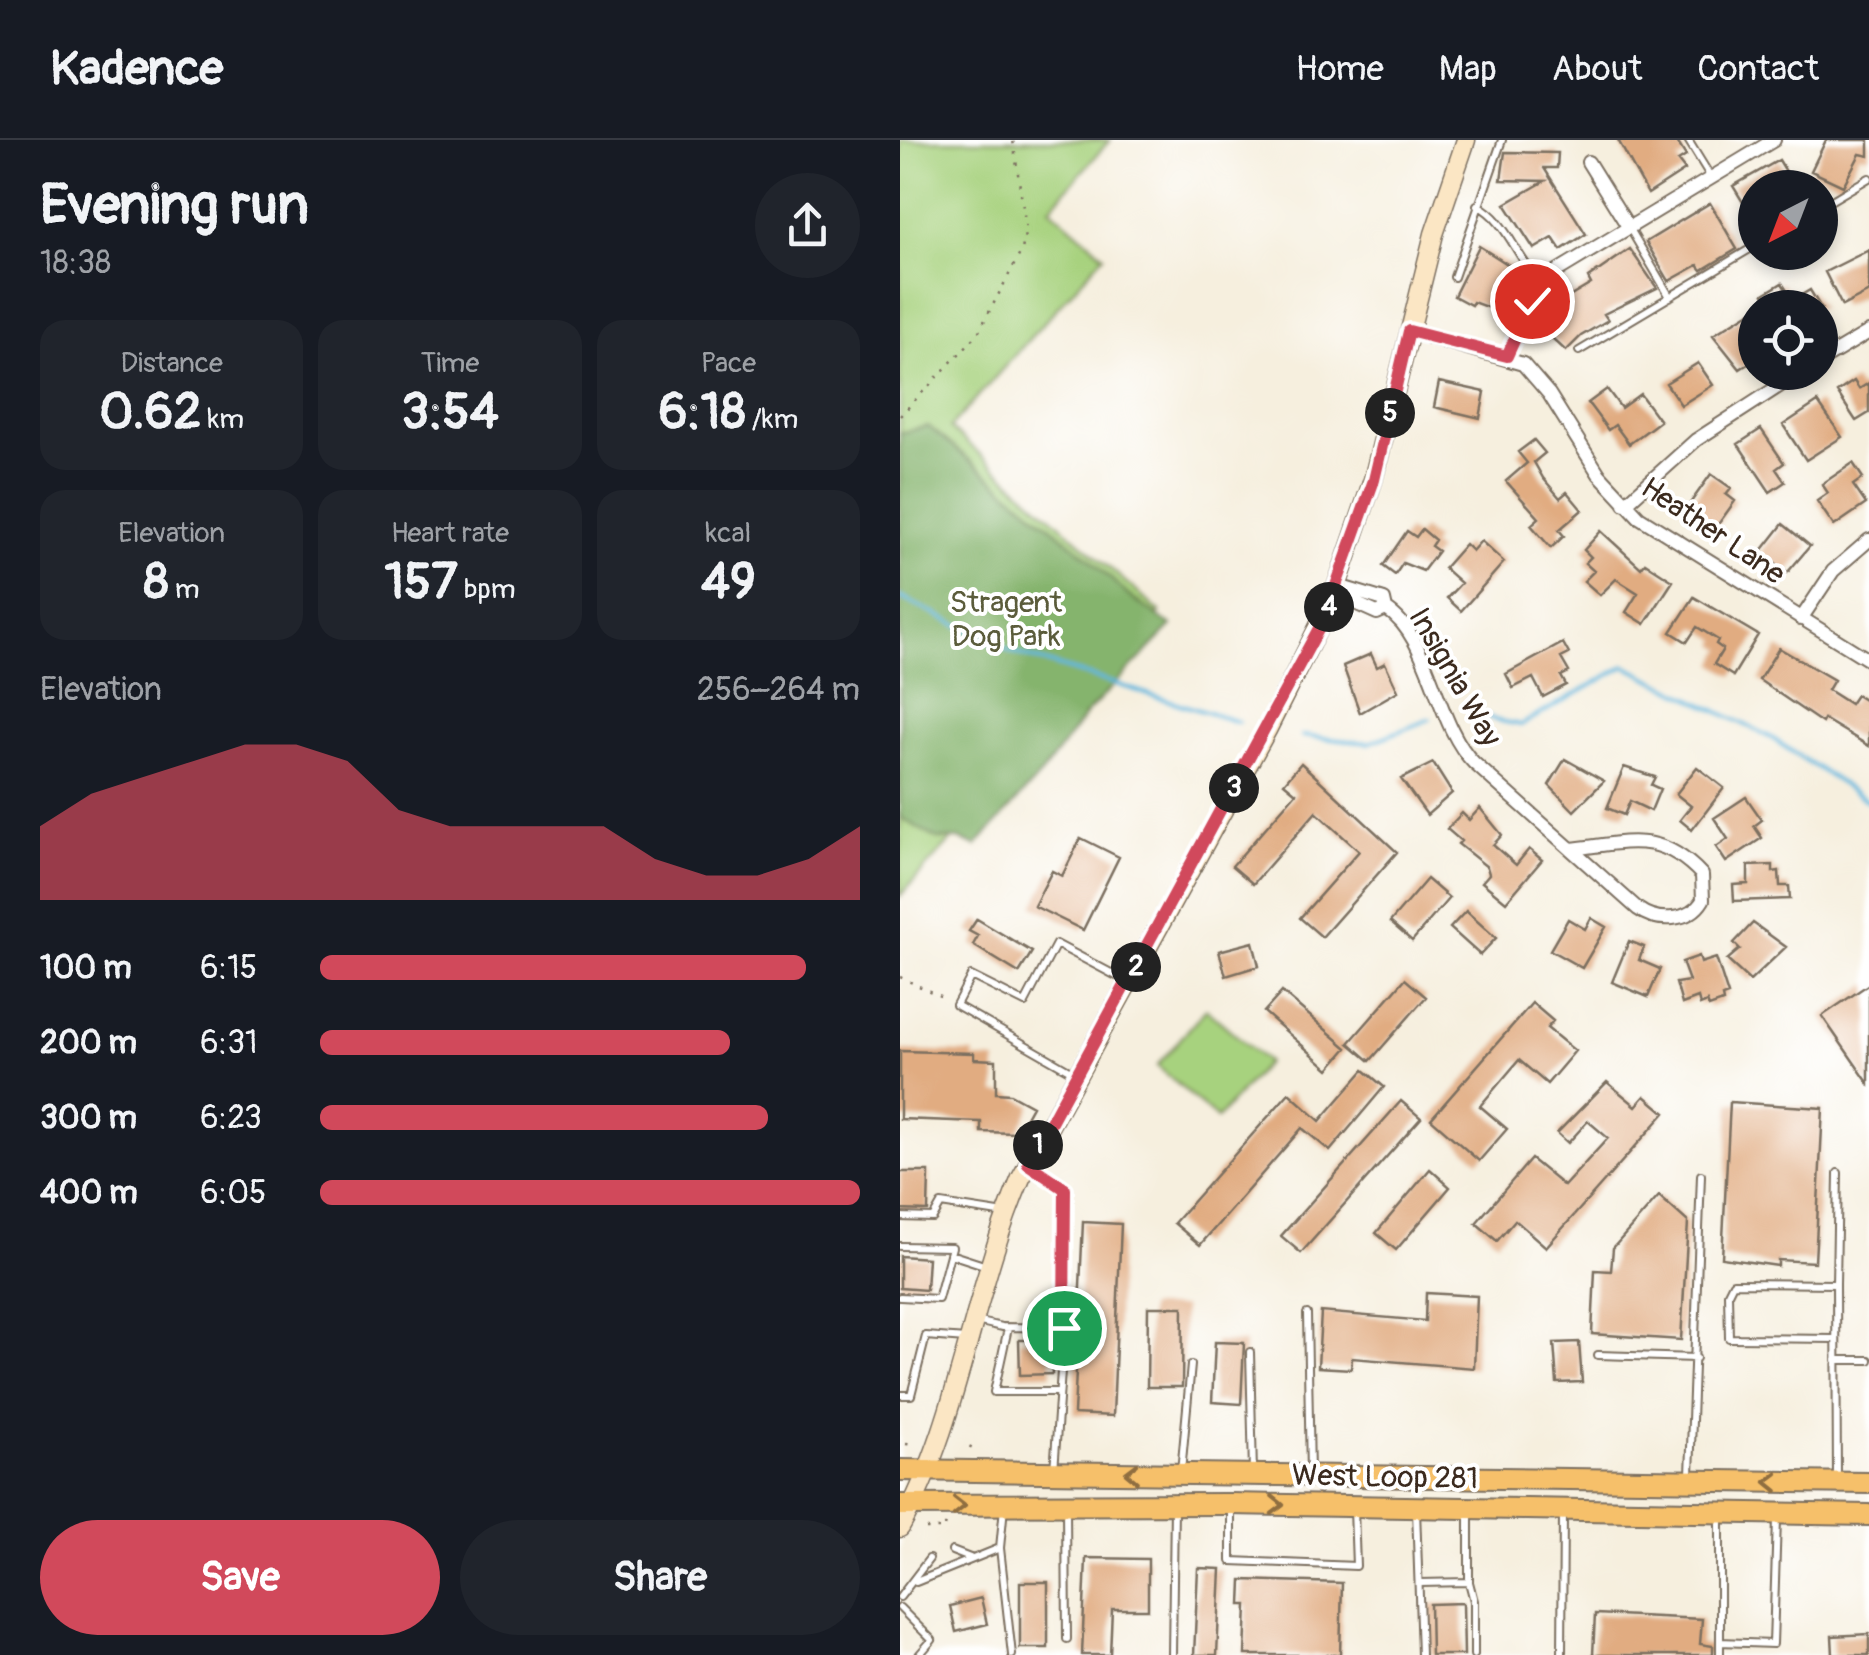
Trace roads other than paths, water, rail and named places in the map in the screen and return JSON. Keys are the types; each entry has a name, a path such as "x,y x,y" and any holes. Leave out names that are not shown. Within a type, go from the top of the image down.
{"highway":[{"name":"West Loop 281","path":"900,1470 1869,1483"},
{"name":"West Loop 281","path":"906,1506 1230,1504 1869,1515"}],"main road":[{"path":"900,1528 906,1506 930,1470 988,1266 1028,1164 1267,730 1338,586 1374,480 1438,218 1466,140"}],"street":[{"path":"1507,356 1544,284 1566,265 1774,140"},
{"path":"1588,162 1629,228"},
{"name":"Heather Lane","path":"1409,331 1507,356 1539,379 1599,474 1625,504 1684,548 1869,660"},
{"path":"1838,350 1869,332"},
{"path":"1625,504 1696,440 1773,390"},
{"path":"1801,619 1833,571 1869,540"},
{"name":"Insignia Way","path":"1338,586 1358,604 1377,613 1386,609 1408,634 1462,749 1571,850 1651,917 1688,914 1703,900 1702,875 1667,846 1640,842 1571,850"}],"lane":[{"path":"1454,277 1502,140"},
{"path":"1688,140 1712,180"},
{"path":"1838,196 1869,178"},
{"path":"1477,205 1492,214 1522,262 1544,284"},
{"path":"1629,228 1670,297"},
{"path":"1579,352 1738,256"},
{"path":"1076,1074 956,1004 972,976 1025,1003 1056,944 1127,982"},
{"path":"1028,1164 1065,1189 1064,1328 1054,1472"},
{"path":"1837,1483 1838,1173"},
{"path":"1689,1481 1697,1358 1701,1175"},
{"path":"900,1217 932,1218 941,1204 1006,1215"},
{"path":"900,1246 952,1247 938,1299 900,1297"},
{"path":"950,1254 988,1266"},
{"path":"1836,1284 1733,1283 1728,1308 1729,1338 1836,1339"},
{"path":"1307,1314 1310,1475"},
{"path":"973,1320 1008,1328 1064,1328"},
{"path":"1008,1328 994,1392 1059,1392"},
{"path":"900,1395 911,1395 926,1336 968,1339"},
{"path":"1250,1352 1253,1475"},
{"path":"1598,1355 1697,1358"},
{"path":"1836,1360 1869,1360"},
{"path":"1181,1474 1191,1364"},
{"path":"1172,1655 1174,1504"},
{"path":"1230,1504 1231,1561 1356,1566 1354,1507"},
{"path":"1005,1505 1000,1548 1012,1655"},
{"path":"1066,1505 1067,1639"},
{"path":"1416,1508 1421,1655"},
{"path":"1469,1510 1474,1655"},
{"path":"1562,1655 1563,1511"},
{"path":"1720,1512 1720,1655"},
{"path":"1720,1642 1774,1644 1777,1512"},
{"path":"916,1582 1000,1548"},
{"path":"952,1551 971,1558"},
{"path":"900,1598 916,1582 929,1560"},
{"path":"1420,1583 1469,1582"},
{"path":"900,1608 932,1640 919,1655"}],"waterway":[{"path":"900,597 1012,652 1238,722"},
{"path":"1467,706 1495,720 1521,725 1625,666 1770,737 1869,802"},
{"path":"1302,736 1369,743 1430,719"}],"park label":[{"name":"Stragent Dog Park","path":"1006,619"}]}
